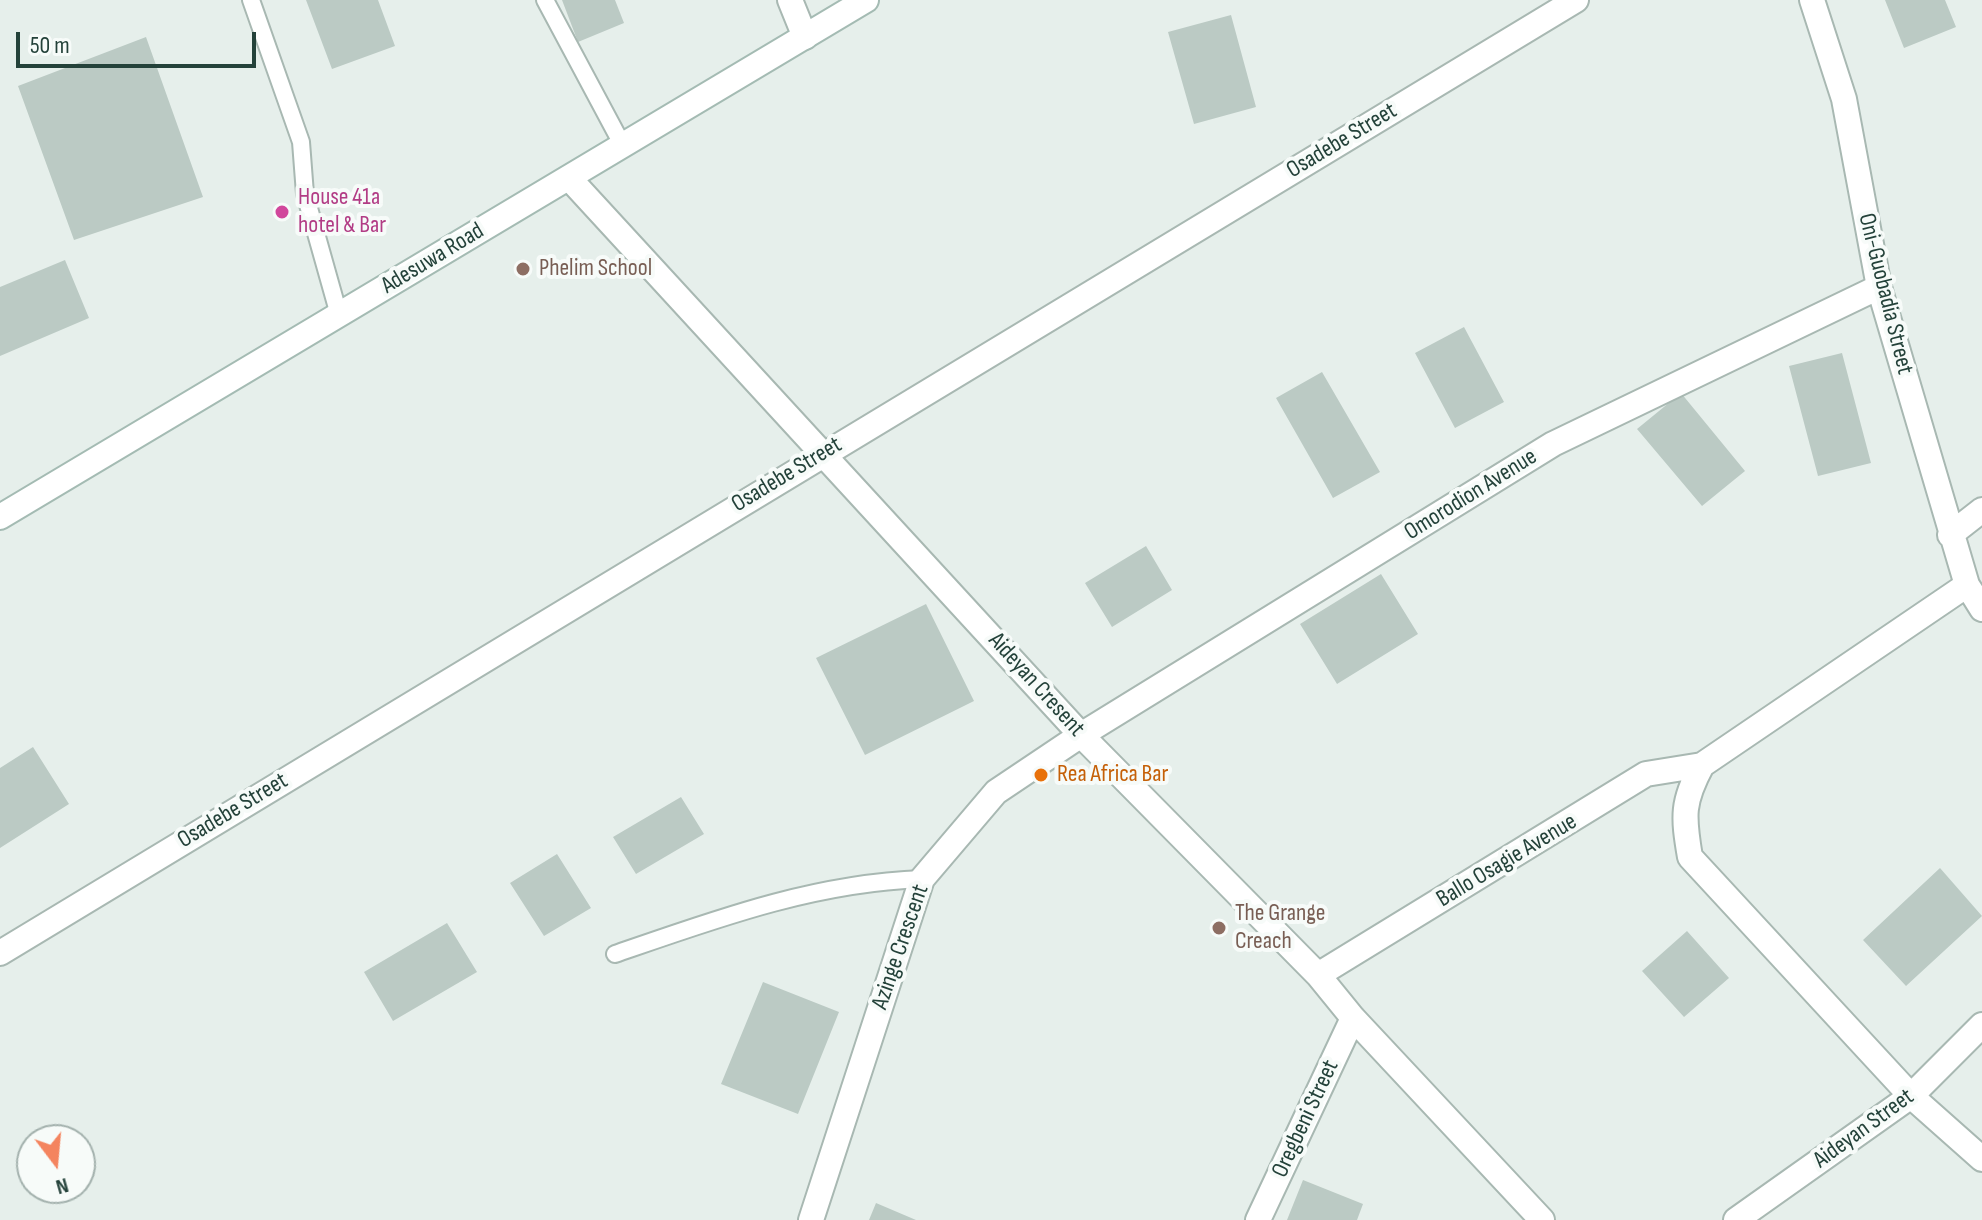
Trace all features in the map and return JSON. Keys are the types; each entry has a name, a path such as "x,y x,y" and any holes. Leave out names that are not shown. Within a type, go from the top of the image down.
{"street":[{"path":"790,0 805,37"},
{"name":"Adesuwa Road","path":"0,517 866,0"},
{"name":"Osadebe Street","path":"0,953 1576,0"},
{"name":"Oni-Guobadia Street","path":"1812,0 1844,99 1879,287 1967,585"},
{"name":"Aideyan Cresent","path":"569,178 1081,735 1318,975 1353,1018 1542,1220"},
{"name":"Omorodion Avenue","path":"1081,735 1553,444 1879,287"},
{"path":"1950,535 1982,510"},
{"path":"1967,585 1982,609"},
{"name":"Ballo Osagie Avenue","path":"1318,975 1646,774 1702,765 1967,585"},
{"name":"Azinge Crescent","path":"811,1220 922,879 996,792 1081,735"},
{"path":"1702,765 1687,793 1683,818 1690,857 1911,1096 1982,1159"},
{"name":"Oregbeni Street","path":"1258,1220 1353,1018"},
{"name":"Aideyan Street","path":"1736,1220 1911,1096 1982,1025"}],"lane":[{"path":"251,0 301,142 305,194 339,315"},
{"path":"545,0 623,146"},
{"path":"615,954 802,893 879,881 922,879"}],"building":[{"path":"306,0 378,0 395,46 332,69"},
{"path":"562,0 615,0 624,23 578,42"},
{"path":"1885,0 1945,0 1956,27 1904,48"},
{"path":"1231,15 1256,107 1194,124 1168,32"},
{"path":"146,37 203,197 74,240 18,86"},
{"path":"65,260 89,318 0,356 0,287"},
{"path":"1464,327 1504,402 1455,428 1415,353"},
{"path":"1842,353 1871,463 1818,476 1789,366"},
{"path":"1322,372 1380,472 1333,498 1276,398"},
{"path":"1681,393 1745,471 1702,506 1637,429"},
{"path":"1146,546 1172,590 1112,627 1085,583"},
{"path":"1381,574 1418,634 1337,684 1300,624"},
{"path":"926,604 974,701 865,755 816,658"},
{"path":"33,747 69,804 0,848 0,768"},
{"path":"681,797 704,834 636,874 613,837"},
{"path":"557,854 591,908 544,936 510,883"},
{"path":"1940,868 1982,916 1906,986 1863,940"},
{"path":"447,923 477,972 393,1021 364,972"},
{"path":"1687,931 1729,978 1684,1017 1642,971"},
{"path":"763,982 839,1012 798,1114 721,1084"},
{"path":"1303,1180 1363,1204 1357,1220 1287,1220"},
{"path":"876,1203 916,1220 869,1220"}],"place":[{"name":"House 41a hotel & Bar","path":"282,212"},
{"name":"Phelim School","path":"523,269"},
{"name":"Rea Africa Bar","path":"1041,775"},
{"name":"The Grange Creach","path":"1219,928"}]}
